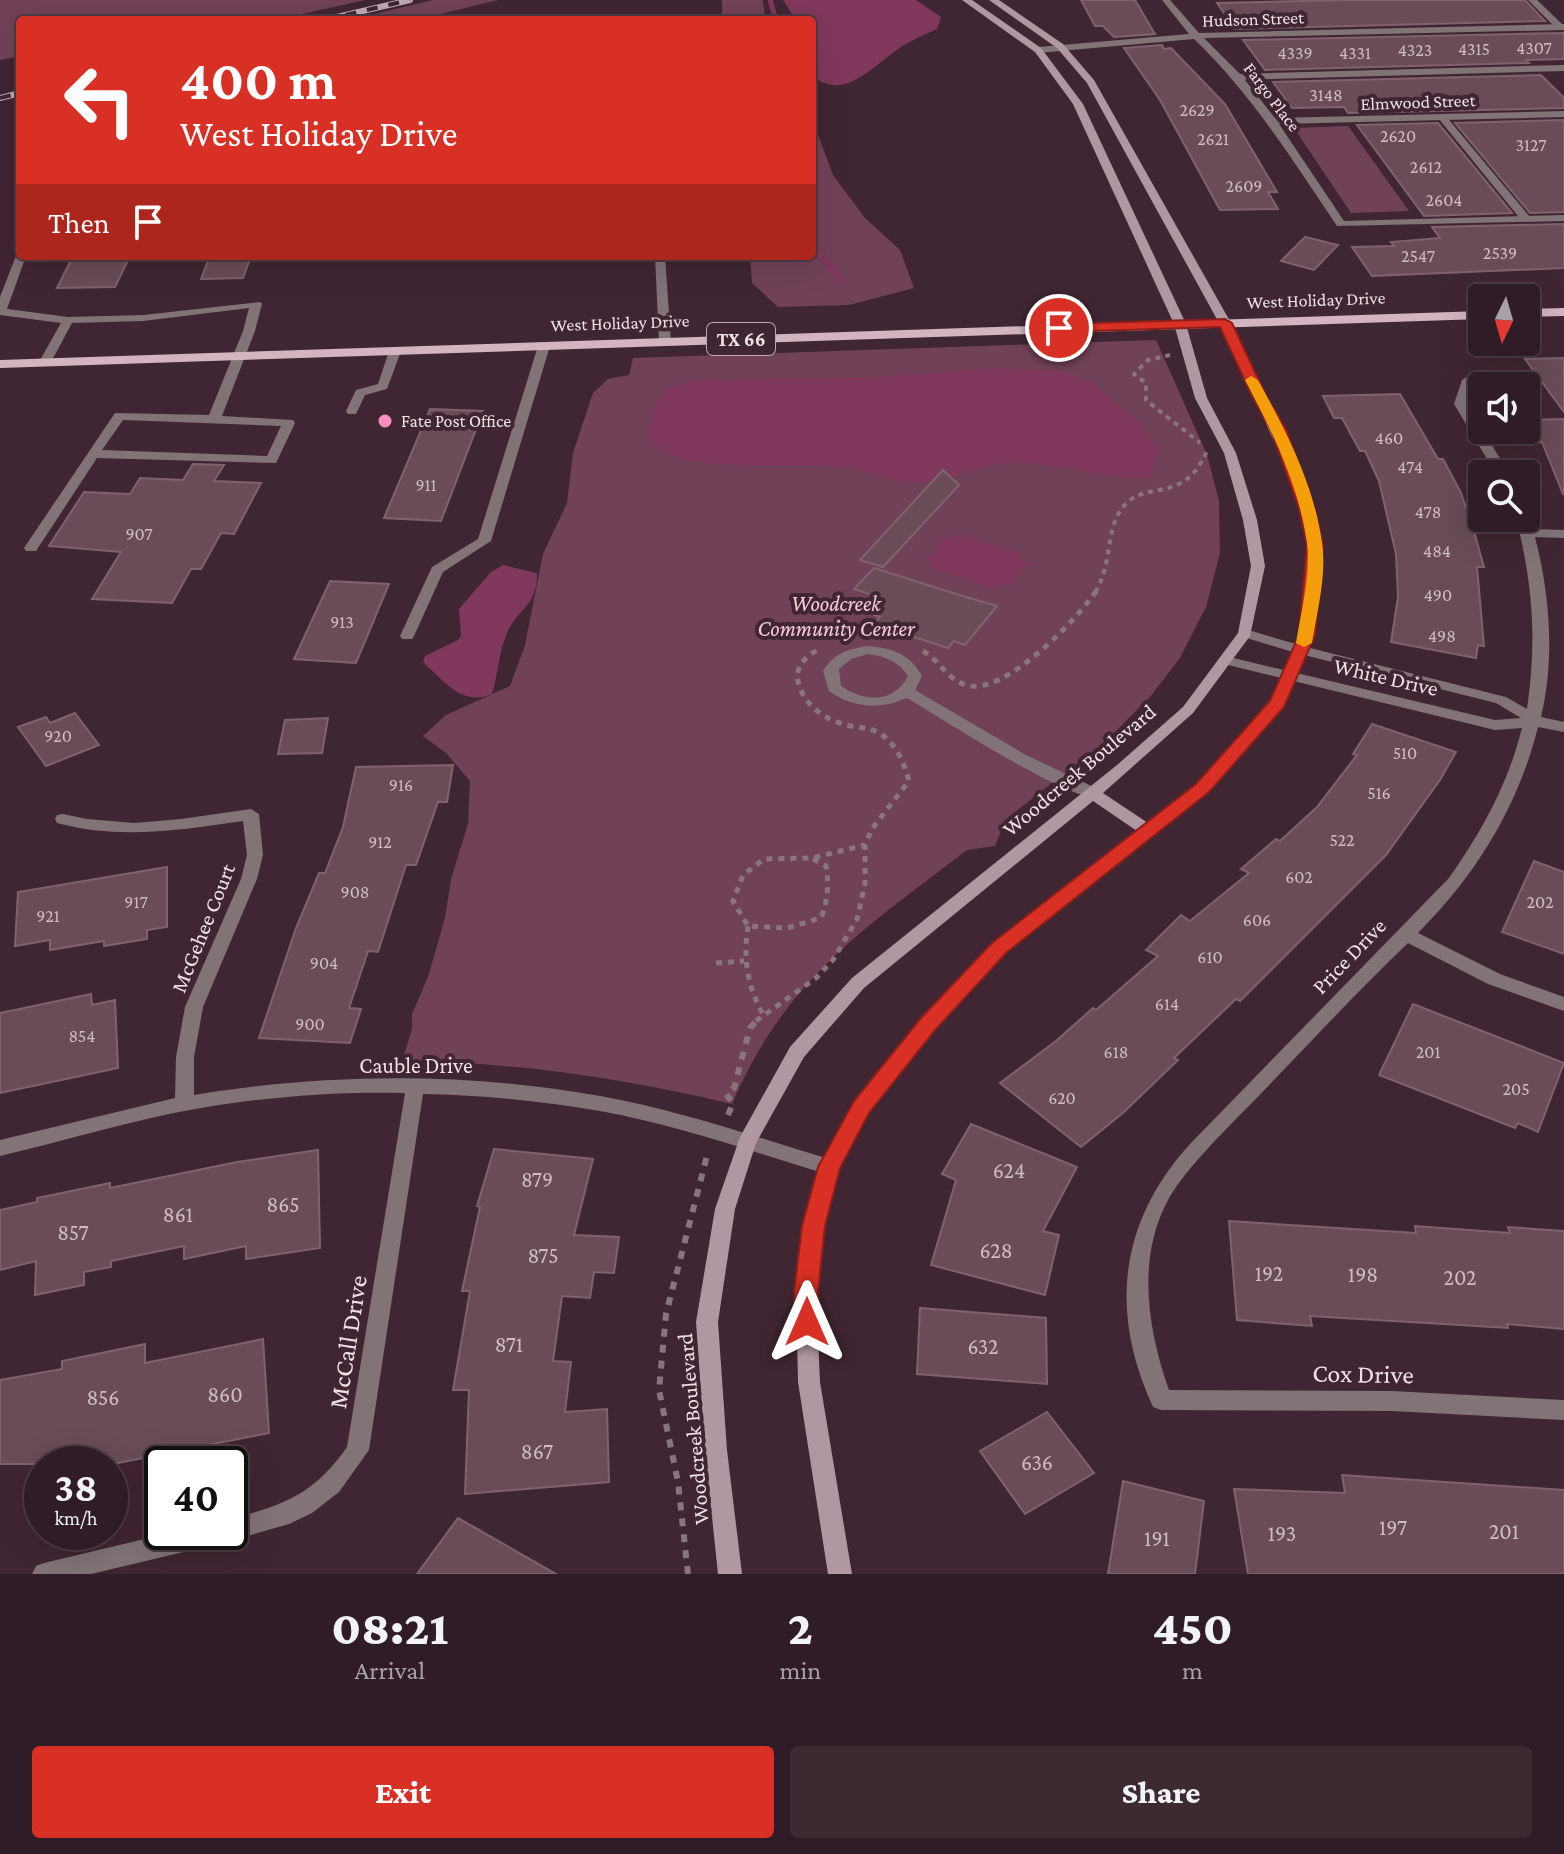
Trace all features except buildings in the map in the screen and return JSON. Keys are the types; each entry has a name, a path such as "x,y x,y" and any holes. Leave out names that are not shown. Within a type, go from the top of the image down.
{"main road":[{"path":"1540,313 1564,312"},
{"name":"West Holiday Drive","path":"0,364 1468,315"}],"street":[{"name":"Woodcreek Boulevard","path":"730,1574 716,1450 707,1322 725,1209 747,1142 797,1052 858,983 1092,793 1188,710 1245,633 1258,566 1250,520 1230,453 1201,398 1180,324 1078,104 1038,50 966,0"},
{"path":"840,1574 809,1382 806,1292 813,1226 829,1167 862,1107 929,1023 999,948 1203,788 1278,703 1301,650 1310,608 1315,545 1307,508 1279,430 1260,398 1225,323 1091,82 1060,46 993,0"},
{"name":"Fargo Place","path":"1166,0 1273,121 1341,224 1526,219"},
{"path":"1532,0 1562,27"},
{"name":"Hudson Street","path":"1038,50 1196,36 1562,27"},
{"path":"1237,77 1564,68"},
{"name":"Elmwood Street","path":"1273,121 1564,114"},
{"path":"1442,117 1526,219 1564,218"},
{"path":"20,260 0,312 68,320 143,318 256,304 214,419"},
{"path":"660,260 665,342"},
{"path":"45,362 68,320"},
{"path":"407,636 437,570 484,541 544,346"},
{"path":"352,411 360,393 383,386 395,351"},
{"path":"1468,380 1460,404 1468,417"},
{"path":"31,548 119,416 289,423 271,460 94,454"},
{"path":"1540,528 1564,534"},
{"name":"Price Drive","path":"1161,1400 1143,1352 1137,1296 1143,1245 1160,1196 1192,1155 1448,890 1489,835 1518,779 1538,722 1547,665 1543,576 1528,532"},
{"name":"White Drive","path":"1245,633 1501,700 1538,722"},
{"path":"868,650 894,655 904,660 915,676 907,692 885,702 856,700 834,688 830,671 834,663 855,652 868,650"},
{"name":"White Drive","path":"1225,660 1495,725 1538,722 1564,727"},
{"path":"907,692 966,724 1005,751 1092,793 1149,831"},
{"name":"McGehee Court","path":"63,819 91,827 143,830 251,814 255,855 249,879 194,1007 185,1057 184,1104"},
{"path":"1404,933 1494,979 1564,1004"},
{"name":"Cauble Drive","path":"0,1148 184,1104 251,1094 415,1087 542,1094 601,1104 829,1167"},
{"name":"McCall Drive","path":"248,1526 284,1517 315,1500 341,1477 358,1450 365,1421 415,1087"},
{"name":"Cox Drive","path":"1161,1400 1392,1401 1564,1410"},
{"path":"44,1574 145,1550"}],"path":[{"path":"916,647 937,657 945,676 961,684 979,688 1002,677 1048,644 1101,583 1119,510 1135,497 1170,490 1196,473 1207,451 1189,431 1158,414 1146,400 1146,383 1134,374 1148,360 1176,353 1165,350"},
{"path":"748,926 787,928 821,918 829,901 826,866 813,859 767,857 742,873 735,884 733,901 748,926 744,961 750,988 763,1014 816,978 833,960 857,919 865,884 865,845 872,829 909,781 895,746 877,730 846,726 822,716 801,696 797,672 804,657 822,647"},
{"path":"813,859 833,850 865,845"},
{"path":"716,963 744,961"}],"green space":[{"path":"0,0 365,0 293,16 16,16 16,57 0,60"},
{"path":"433,0 498,0 432,16 366,16"},
{"path":"722,0 763,0 765,16 722,16"},
{"path":"1348,126 1409,211 1351,213 1294,128"},
{"path":"816,130 833,175 865,218 900,250 914,288 849,305 778,307 752,283 750,260 816,260"},
{"name":"Woodcreek Community Center","path":"1156,340 1207,455 1219,501 1220,553 1206,607 1180,658 1150,697 1107,740 1006,819 995,846 967,850 861,932 831,960 777,1022 753,1060 732,1104 650,1086 568,1073 486,1064 402,1061 412,1029 412,1014 428,977 445,918 451,879 468,824 470,781 446,753 423,736 446,715 510,686 525,645 543,554 567,503 573,453 593,393 608,379 629,375 633,358"}],"shaded area":[{"path":"783,0 916,0 941,17 937,29 902,46 857,79 835,85 816,78 816,16 793,16"},
{"path":"995,368 1063,371 1092,383 1137,420 1159,450 1149,478 1049,465 1004,463 926,482 906,482 828,466 703,463 666,452 647,437 657,401 669,387 700,380 876,377"},
{"path":"960,534 1022,554 1020,559 1028,564 1010,586 1000,584 992,588 930,568 931,563 925,559 944,538"},
{"path":"503,565 537,573 534,593 507,633 492,694 481,697 463,695 423,662 425,656 458,640 461,636 459,609 491,572"}],"waterway":[{"path":"770,0 775,16"},
{"path":"816,246 825,259"},
{"path":"823,257 839,280"}],"railway":[{"path":"341,16 410,0"},
{"path":"0,98 16,94"}],"slow traffic":[{"path":"1251,380 1279,430 1296,473 1315,545 1312,595 1304,643"}],"place":[{"name":"Fate Post Office","path":"385,421"}],"route":[{"path":"807,1322 806,1292 813,1226 829,1167 862,1107 929,1023 999,948 1203,788 1278,703 1307,635 1315,545 1307,508 1279,430 1260,398 1225,323 1059,328"}]}
